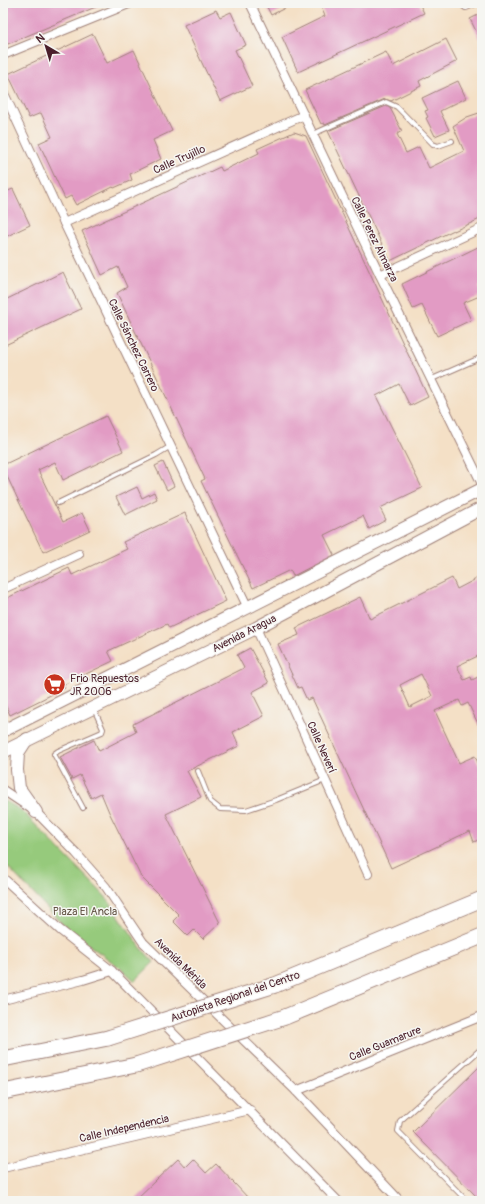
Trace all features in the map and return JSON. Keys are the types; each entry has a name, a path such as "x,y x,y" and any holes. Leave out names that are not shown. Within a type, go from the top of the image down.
{"highway":[{"name":"Autopista Regional del Centro","path":"3,1059 108,1038 275,985 482,899"},
{"path":"3,1092 136,1065 285,1016 482,936"}],"street":[{"path":"3,55 131,3"},
{"name":"Calle Perez Almarza","path":"250,3 482,484"},
{"path":"463,3 468,6 473,3"},
{"name":"Calle Sánchez Carrero","path":"3,91 64,223 248,608"},
{"name":"Calle Trujillo","path":"64,223 304,115"},
{"path":"380,275 482,228"},
{"name":"Avenida Aragua","path":"3,731 482,488"},
{"name":"Avenida Aragua","path":"3,752 256,628 482,508"},
{"path":"3,589 79,554"},
{"name":"Calle Neverí","path":"256,628 368,874"},
{"path":"27,739 18,753 17,770 19,788 36,812"},
{"name":"Avenida Mérida","path":"3,790 36,812 76,853 106,887 143,942 296,1091 400,1201"},
{"path":"3,878 60,930 112,971 338,1201"},
{"path":"3,1000 83,980 112,971"},
{"name":"Calle Guamarure","path":"296,1091 482,1016"},
{"name":"Calle Independencia","path":"3,1168 250,1110"}],"lane":[{"path":"313,134 386,102 397,107 433,144 438,146 452,141"},
{"path":"432,379 482,357"},
{"path":"58,503 171,446"},
{"path":"83,808 54,754 102,732 102,725 93,707"},
{"path":"198,771 210,801 220,809 233,810 246,810 276,800 325,780"},
{"path":"467,1201 398,1130 398,1125 400,1121 482,1048"}],"green space":[{"name":"Plaza El Ancla","path":"3,800 21,810 105,896 142,949 154,962 135,981 122,969 68,930 3,862"}],"building":[{"path":"3,3 105,3 3,46"},
{"path":"265,3 295,3 271,15"},
{"path":"319,3 419,3 424,13 298,72 282,37 325,16"},
{"path":"216,10 220,17 231,12 246,45 235,50 252,86 220,101 184,25"},
{"path":"482,13 482,43 470,19"},
{"path":"93,34 107,63 134,50 172,131 153,140 161,159 130,174 132,180 114,188 113,187 76,205 71,196 65,199 39,143 52,137 41,113 29,118 8,74"},
{"path":"446,39 457,61 419,81 421,86 391,101 385,99 325,125 324,123 321,124 305,90 386,52 393,66"},
{"path":"458,81 466,98 440,111 449,130 435,136 426,118 428,117 425,111 428,110 422,98"},
{"path":"386,106 390,108 402,131 397,134 406,153 419,147 429,168 464,151 453,126 467,117 482,112 482,218 390,261 328,131"},
{"path":"294,132 306,136 428,397 410,406 399,384 376,396 422,488 380,508 386,520 369,529 363,516 324,535 334,555 293,576 290,570 253,588 201,481 205,479 117,293 127,287 118,267 102,275 82,231 220,167 222,171 259,153 257,149"},
{"path":"13,189 30,225 3,238 3,193"},
{"path":"482,245 482,285 478,287 482,295 463,303 471,320 437,336 422,305 413,309 402,284"},
{"path":"63,272 81,309 3,346 3,301"},
{"path":"106,416 123,451 63,480 55,462 38,470 63,522 82,513 90,530 43,552 3,468 3,465"},
{"path":"163,462 174,486 167,490 155,466"},
{"path":"137,487 142,498 154,492 157,499 125,515 116,497"},
{"path":"185,513 226,601 169,628 167,624 108,651 113,661 63,685 65,688 10,715 3,700 3,600 69,568 72,575 127,549 123,542"},
{"path":"452,578 457,589 478,578 482,586 482,654 457,666 464,680 471,677 472,680 482,675 482,732 468,703 462,706 459,700 435,711 459,763 475,756 482,772 482,838 474,842 470,831 391,868 312,698 307,700 301,687 298,688 278,644 299,635 296,628 360,597 370,619","holes":["421,674 432,696 410,707 400,685"]},
{"path":"250,648 269,683 252,692 264,716 233,732 239,746 187,771 201,797 166,814 220,923 203,939 194,930 188,936 173,921 179,915 141,877 101,793 91,798 80,775 72,779 60,757 94,740 99,751 136,732 133,724 244,668 237,655"},
{"path":"482,1064 482,1201 481,1201 413,1132"},
{"path":"178,1159 185,1167 193,1159 206,1173 216,1164 251,1201 134,1201"}],"place":[{"name":"Frio Repuestos JR 2006","path":"54,684"}]}
